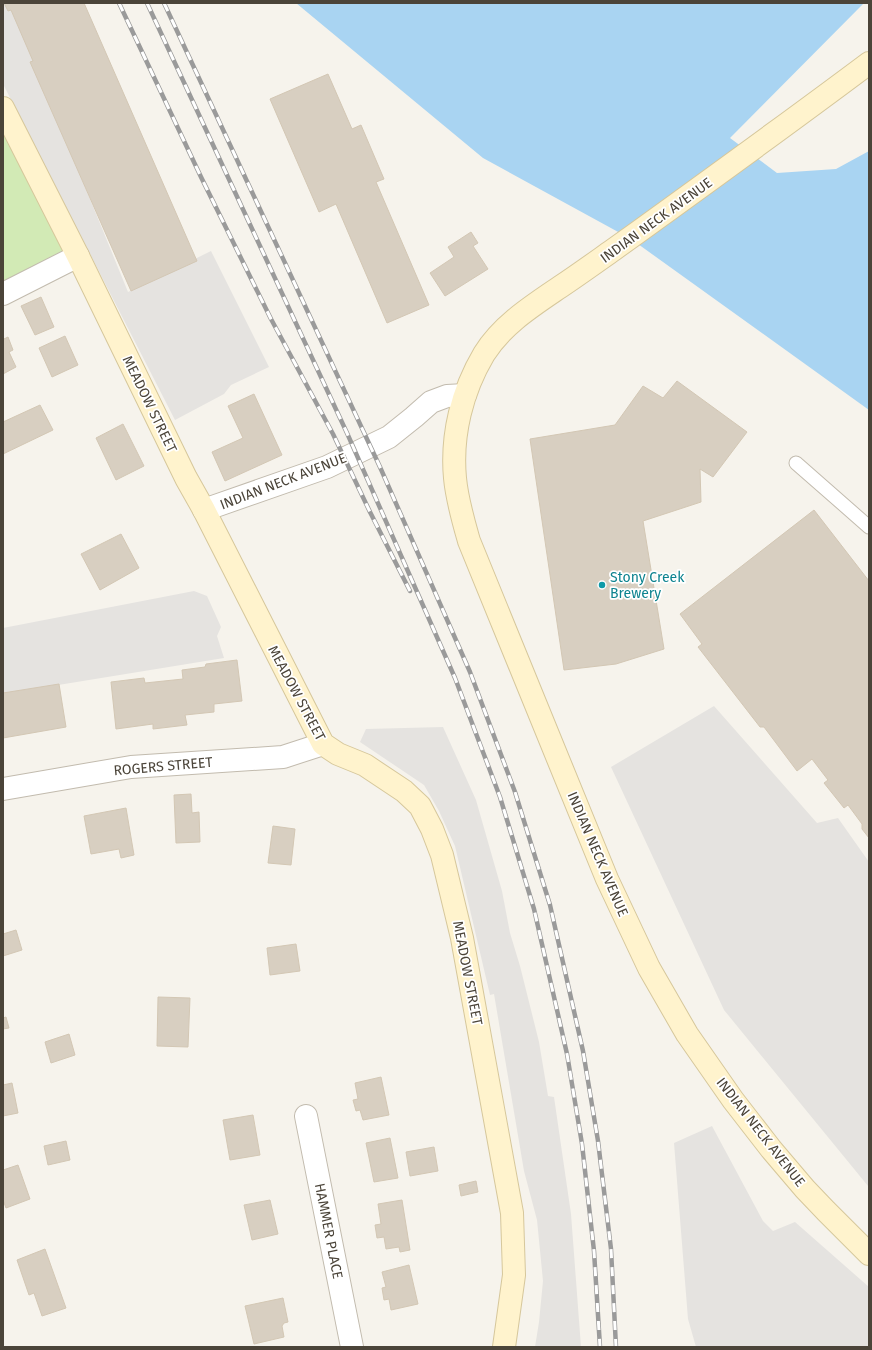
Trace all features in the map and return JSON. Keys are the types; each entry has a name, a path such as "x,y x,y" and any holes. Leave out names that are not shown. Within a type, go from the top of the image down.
{"street":[{"name":"INDIAN NECK AVENUE","path":"869,63 763,143 528,309 502,332 485,352 473,374 465,395 457,427 455,450 455,478 460,508 469,541 607,879 649,968 687,1034 733,1100 771,1149 805,1189 869,1254"},
{"name":"MEADOW STREET","path":"3,108 78,256 186,478 204,510 323,744 338,754 365,765 404,791 420,806 432,829 442,855 462,938 512,1213 514,1275 504,1347"},
{"path":"3,294 78,256"},
{"name":"INDIAN NECK AVENUE","path":"204,510 327,467 389,437 431,402 447,396 465,395"},
{"name":"ROGERS STREET","path":"3,789 130,767 283,757 323,744"},
{"name":"HAMMER PLACE","path":"306,1116 352,1347"}],"lane":[{"path":"796,463 869,526"}],"green space":[{"path":"3,108 78,256 3,294"}],"shaded area":[{"path":"3,3 10,3 128,292 211,251 269,367 231,385 224,394 175,420 3,84"},
{"path":"194,591 207,596 221,627 217,636 224,658 3,694 3,628"},
{"path":"714,706 817,823 838,818 869,862 868,1186 724,1010 611,767"},
{"path":"443,727 476,800 502,891 510,933 539,1042 548,1096 554,1097 571,1214 581,1347 535,1347 543,1281 537,1220 524,1171 494,994 490,995 455,846 439,811 424,785 360,742 366,729"},
{"path":"712,1126 763,1221 773,1231 795,1222 869,1287 869,1347 696,1347 688,1319 674,1143"}],"water":[{"path":"296,3 864,3 730,138 777,173 836,169 869,151 869,410 631,239 483,158"}],"building":[{"path":"4,3 84,3 197,261 131,291 30,62 33,61 11,10 8,11"},
{"path":"328,74 352,129 361,125 384,179 376,182 429,305 387,323 336,204 319,212 270,99"},
{"path":"471,232 478,243 473,246 488,269 445,296 430,273 454,257 448,247"},
{"path":"41,297 54,327 35,335 21,306"},
{"path":"65,336 78,365 52,377 39,348"},
{"path":"3,337 4,339 8,337 13,350 9,352 16,367 3,374"},
{"name":"Stony Creek Brewery","path":"677,381 747,432 713,477 700,469 701,502 643,521 664,649 616,664 564,670 530,439 615,425 643,386 663,398"},
{"path":"254,394 282,455 225,481 212,452 243,438 228,406"},
{"path":"40,405 53,430 3,454 3,422"},
{"path":"123,424 144,466 116,480 96,438"},
{"path":"814,510 869,581 869,838 862,829 862,824 848,805 844,808 824,783 828,780 812,759 797,771 764,727 760,727 698,647 702,644 680,614"},
{"path":"121,534 139,568 100,590 81,554"},
{"path":"237,660 242,701 214,704 214,712 185,715 187,725 153,729 153,724 116,729 111,682 144,678 145,683 183,679 182,670 205,667 206,664"},
{"path":"59,684 66,727 3,738 3,693"},
{"path":"191,794 192,813 199,812 200,842 176,843 174,795"},
{"path":"126,808 134,855 121,858 119,849 91,854 84,816"},
{"path":"273,826 295,829 291,865 268,863"},
{"path":"16,930 22,950 3,956 3,934"},
{"path":"296,944 300,971 270,975 267,948"},
{"path":"158,997 190,998 188,1047 157,1046"},
{"path":"6,1017 9,1028 3,1029 3,1018"},
{"path":"69,1034 75,1055 51,1063 45,1042"},
{"path":"381,1077 389,1115 363,1120 360,1110 356,1111 353,1100 358,1099 355,1083"},
{"path":"12,1083 18,1113 3,1116 3,1085"},
{"path":"253,1115 260,1155 230,1160 223,1120"},
{"path":"390,1138 398,1178 374,1182 366,1143"},
{"path":"66,1141 70,1160 48,1165 44,1146"},
{"path":"434,1147 438,1171 410,1176 406,1152"},
{"path":"18,1165 30,1199 6,1208 3,1200 3,1170"},
{"path":"476,1181 478,1192 461,1196 459,1185"},
{"path":"270,1200 278,1234 252,1240 244,1205"},
{"path":"402,1200 410,1250 400,1252 399,1247 386,1249 384,1237 377,1238 375,1225 381,1224 378,1204"},
{"path":"45,1249 66,1308 42,1316 34,1293 29,1295 17,1260"},
{"path":"409,1265 418,1304 391,1310 389,1299 384,1300 382,1288 386,1287 382,1272"},
{"path":"283,1298 288,1322 284,1323 282,1326 284,1337 254,1344 245,1306"}],"railway":[{"path":"119,3 201,177 271,319 333,434 410,591"},
{"path":"147,3 347,433 455,678 500,797 534,909 567,1054 582,1144 594,1251 600,1347"},
{"path":"164,3 380,467 470,672 515,792 550,905 583,1051 598,1141 611,1249 616,1347"}],"place":[{"name":"Stony Creek Brewery","path":"602,585"}]}
